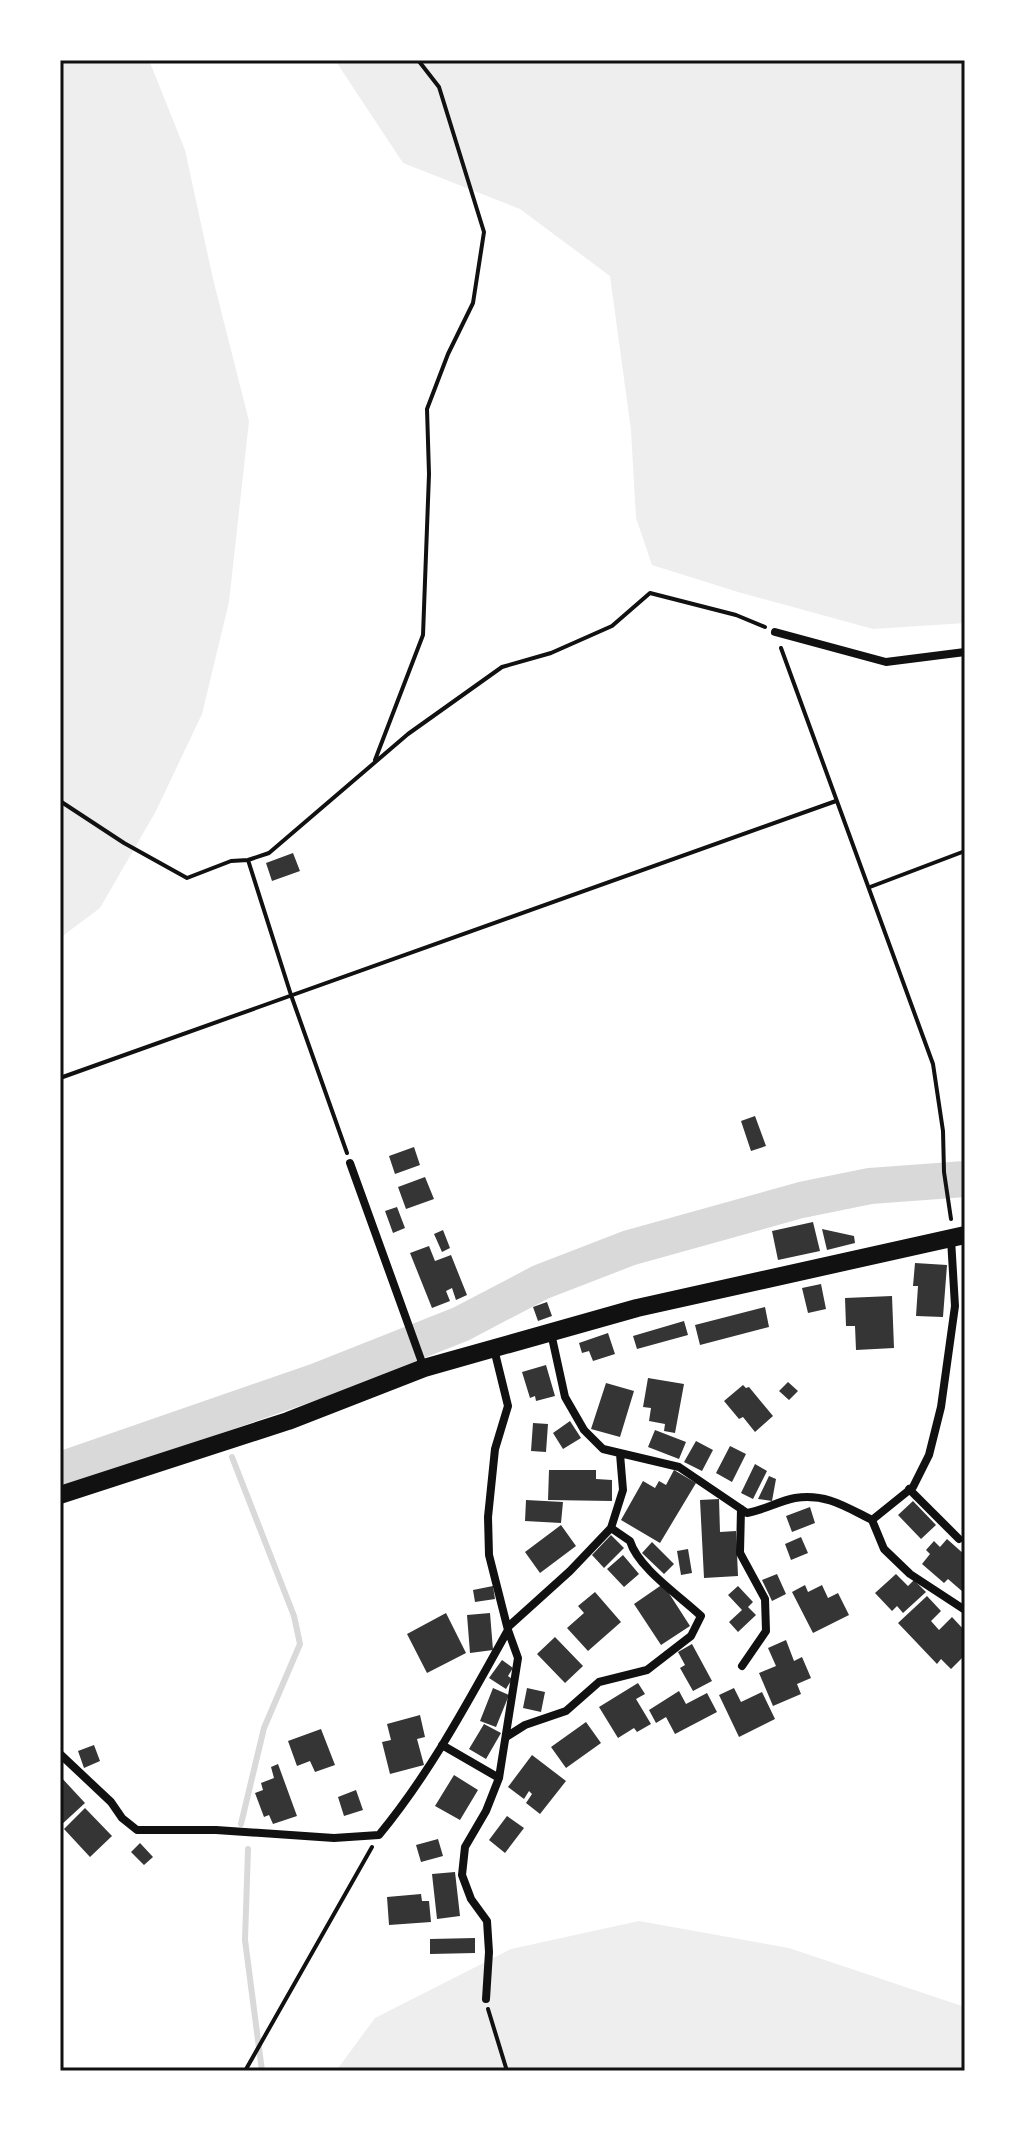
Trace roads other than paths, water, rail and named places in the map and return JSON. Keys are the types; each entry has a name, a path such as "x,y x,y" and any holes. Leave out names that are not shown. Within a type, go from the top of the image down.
{"main road":[{"path":"60,1495 288,1421 424,1368 637,1308 958,1236"}],"street":[{"path":"775,632 886,662 965,652"},
{"path":"350,1163 424,1368"},
{"path":"872,1520 909,1489 929,1455 960,1306 958,1236"},
{"path":"551,1332 565,1397 584,1430 603,1449 679,1467 747,1513 764,1510 793,1498 826,1497 872,1520 884,1549 910,1574 965,1610"},
{"path":"486,1999 487,1921 471,1899 462,1875 465,1847 486,1811 499,1778 518,1658 489,1555 488,1517 495,1449 508,1406 494,1349"},
{"path":"60,1754 137,1830 216,1830 334,1838 379,1835 442,1745 508,1628 611,1528 623,1490 620,1454"},
{"path":"909,1489 959,1539"},
{"path":"741,1509 740,1553 765,1599 766,1631 742,1666"},
{"path":"506,1737 525,1725 566,1711 599,1682 647,1670 691,1636 701,1616 644,1566 633,1552 630,1541 611,1528"},
{"path":"442,1745 499,1778"}],"waterway":[{"path":"60,1470 317,1381 461,1324 541,1282 629,1248 801,1200 870,1186 965,1179"},
{"path":"220,1413 223,1423"},
{"path":"232,1457 294,1616 300,1644 264,1728 241,1824"},
{"path":"248,1849 245,1940 262,2071"}]}
